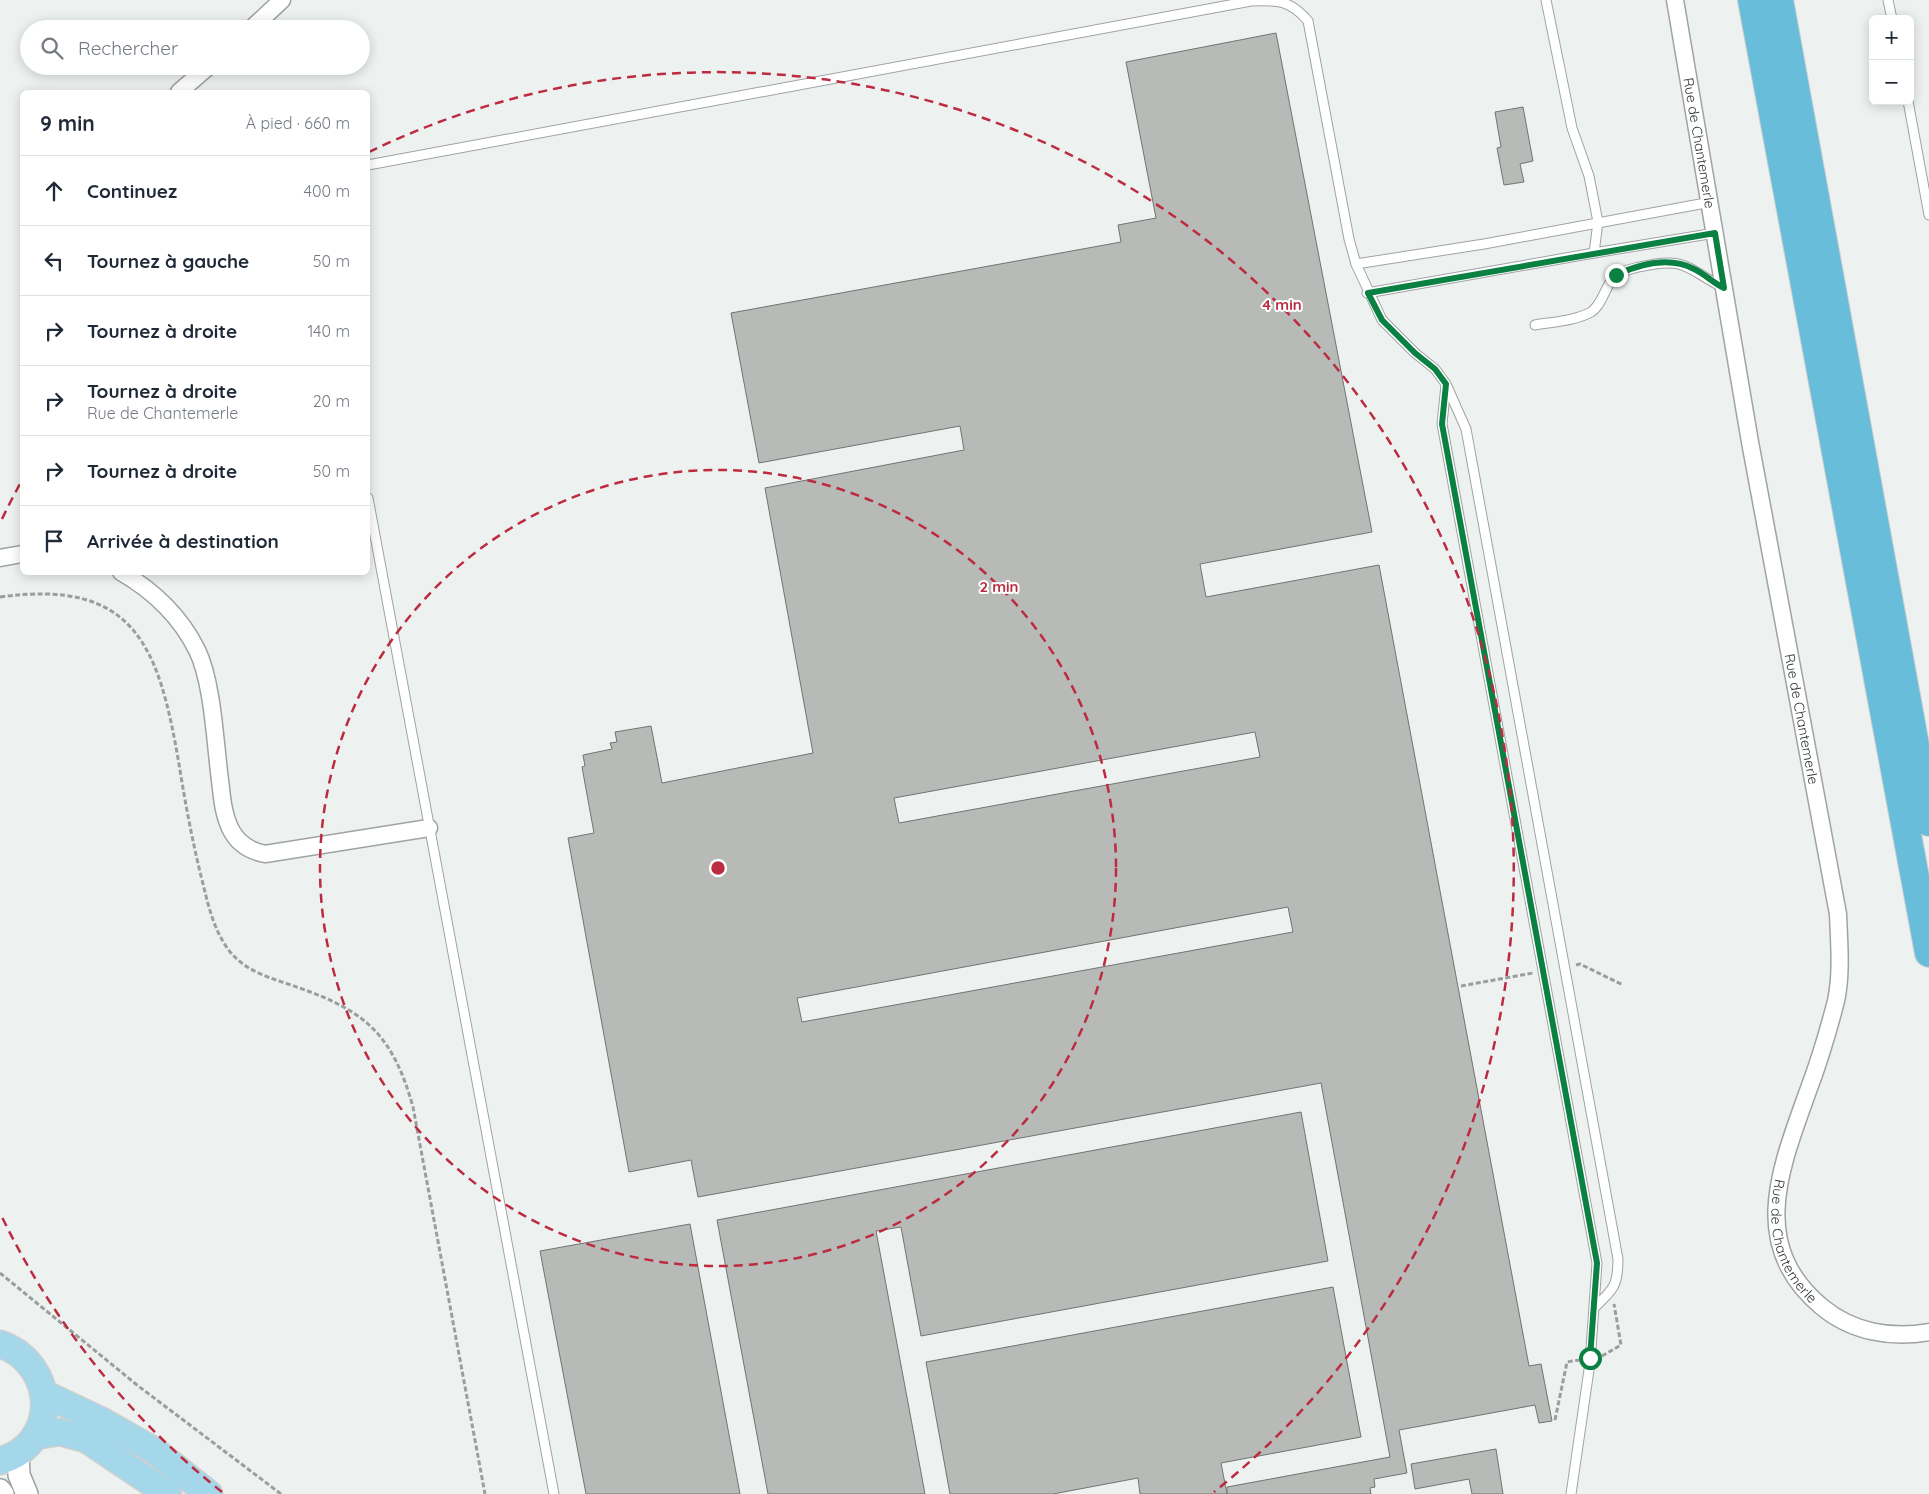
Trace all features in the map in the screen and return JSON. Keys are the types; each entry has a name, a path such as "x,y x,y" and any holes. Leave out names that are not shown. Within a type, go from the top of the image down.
{"highway":[{"path":"1752,0 1929,953"},
{"path":"1779,0 1929,822"}],"main road":[{"path":"0,1344 13,1349 28,1360 39,1376 44,1394 45,1409 18,1450"},
{"path":"44,1394 102,1420 154,1451 209,1494"},
{"path":"18,1450 60,1432 86,1439 168,1494"}],"street":[{"path":"261,20 282,0"},
{"name":"Rue de Chantemerle","path":"1675,0 1711,202 1724,288 1838,914 1839,955 1836,998 1823,1051 1781,1172 1776,1198 1776,1224 1780,1247 1791,1271 1805,1293 1824,1309 1845,1322 1870,1332 1915,1334 1929,1332"},
{"path":"181,90 199,75"},
{"path":"0,558 20,554"},
{"path":"126,575 140,583 173,613 198,651 208,692 224,810 231,830 242,844 252,852 265,854 429,828"},
{"path":"18,1450 19,1475 27,1494"},
{"path":"0,1490 3,1494"}],"lane":[{"path":"1546,0 1572,128 1589,176 1598,222 1594,253"},
{"path":"1888,0 1891,15"},
{"path":"370,165 1251,1 1281,1 1292,4 1308,22 1349,239 1356,264 1382,320 1408,348 1435,369 1446,384 1466,429 1618,1258 1618,1280 1612,1292 1595,1307"},
{"path":"1909,105 1929,215"},
{"path":"1356,264 1711,202"},
{"path":"1368,293 1715,233"},
{"path":"1535,325 1579,317 1591,312 1616,275 1628,270 1662,262 1680,263 1696,269 1724,288"},
{"path":"1446,384 1442,424 1596,1254 1595,1307 1590,1363 1571,1494"},
{"path":"370,509 554,1494"}],"path":[{"path":"0,597 56,593 82,598 105,608 125,622 141,638 153,658 162,681 172,720 189,826 215,930 239,963 258,974 326,997 358,1015 386,1043 396,1061 406,1082 413,1107 485,1494"},
{"path":"0,1273 137,1385 280,1494"}],"building":[{"path":"1276,33 1372,532 1200,564 1206,597 1379,565 1529,1366 1541,1364 1552,1421 1539,1423 1535,1405 1399,1430 1407,1473 1374,1479 1375,1487 1370,1488 1371,1494 1227,1494 1227,1487 1390,1457 1321,1083 698,1197 691,1160 629,1172 568,838 594,833 582,767 585,766 583,755 612,749 610,743 617,742 615,732 651,726 662,783 813,753 765,488 964,450 960,426 759,463 731,313 1121,242 1118,225 1156,218 1126,62","holes":["1255,732 1260,757 899,823 894,798","1288,907 1293,932 802,1022 797,998"]},
{"path":"1523,107 1533,161 1520,164 1524,182 1504,185 1497,148 1501,147 1495,112"},
{"path":"1301,1112 1328,1261 921,1336 901,1227 876,1231 925,1494 768,1494 717,1220"},
{"path":"690,1224 740,1494 586,1494 540,1251"},
{"path":"1333,1287 1361,1437 1221,1463 1227,1494 1140,1494 1138,1478 1053,1494 950,1494 926,1362"},
{"path":"1496,1449 1503,1494 1472,1494 1469,1479 1415,1489 1411,1464"}],"route":[{"path":"1590,1358 1597,1263 1442,424 1446,384 1435,369 1396,336 1382,320 1368,293 1715,233 1724,288 1711,282 1696,269 1680,263 1662,262 1628,270 1616,275"}]}
